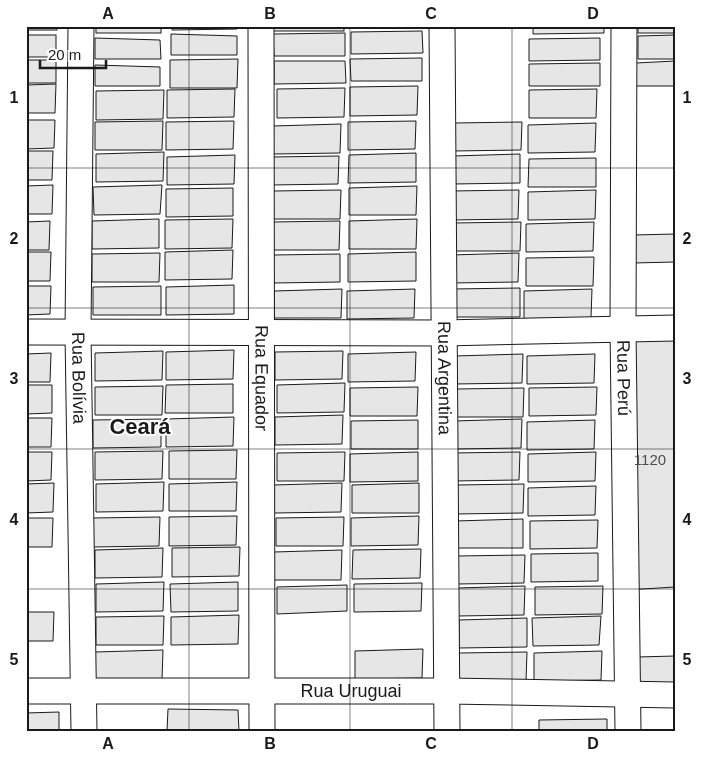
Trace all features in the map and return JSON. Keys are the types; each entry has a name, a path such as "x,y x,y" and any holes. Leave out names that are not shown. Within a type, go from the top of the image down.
{"street":[{"name":"Rua Bolívia","path":"81,26 78,332 84,731"},
{"name":"Rua Equador","path":"261,26 262,731"},
{"name":"Rua Argentina","path":"442,26 447,731"},
{"name":"Rua Perú","path":"624,26 623,328 628,731"},
{"path":"26,332 443,333 675,328"},
{"name":"Rua Uruguai","path":"26,691 447,691 675,695"}],"building":[{"path":"26,26 57,26 57,30 26,30"},
{"path":"96,26 161,26 161,33 96,33"},
{"path":"172,26 237,26 237,29 172,30"},
{"path":"272,26 344,26 344,31 272,31"},
{"path":"350,26 422,26 422,28 350,28"},
{"path":"533,26 604,26 604,33 533,34"},
{"path":"638,26 675,26 675,33 638,33"},
{"path":"422,31 423,53 351,54 351,32"},
{"path":"345,33 345,56 274,56 273,34"},
{"path":"171,34 237,36 237,55 171,55"},
{"path":"26,35 56,35 56,57 26,57"},
{"path":"675,35 675,59 638,59 638,36"},
{"path":"95,38 160,40 161,59 95,59"},
{"path":"600,38 600,60 529,61 529,39"},
{"path":"422,58 422,81 351,81 350,59"},
{"path":"238,59 237,88 170,88 170,60"},
{"path":"26,60 56,60 56,83 26,83"},
{"path":"274,61 345,61 346,83 274,84"},
{"path":"675,61 675,86 636,86 636,63"},
{"path":"600,63 600,86 529,86 529,64"},
{"path":"95,65 160,67 160,86 95,86"},
{"path":"56,84 55,113 26,113 26,85"},
{"path":"418,86 417,115 350,116 350,87"},
{"path":"345,88 344,117 277,118 277,89"},
{"path":"235,89 234,117 167,118 167,90"},
{"path":"597,89 596,118 529,118 529,90"},
{"path":"164,90 163,119 96,120 96,91"},
{"path":"26,120 55,120 54,148 26,149"},
{"path":"163,121 162,150 95,150 95,122"},
{"path":"234,121 233,149 166,150 166,122"},
{"path":"416,121 415,149 348,150 348,122"},
{"path":"522,122 521,150 454,151 454,123"},
{"path":"596,123 595,152 528,153 528,125"},
{"path":"341,124 340,153 273,154 273,126"},
{"path":"26,151 53,151 52,180 26,180"},
{"path":"164,152 163,181 96,182 96,154"},
{"path":"416,153 416,182 348,183 349,155"},
{"path":"520,154 520,183 453,184 453,156"},
{"path":"235,155 234,184 167,185 167,157"},
{"path":"339,156 338,184 271,185 271,157"},
{"path":"596,158 596,187 528,187 529,159"},
{"path":"53,185 52,214 26,214 26,186"},
{"path":"162,185 160,214 94,215 93,187"},
{"path":"417,186 416,215 349,215 349,188"},
{"path":"233,188 233,216 166,217 166,189"},
{"path":"341,190 340,219 273,219 273,191"},
{"path":"519,190 518,219 451,220 451,191"},
{"path":"596,190 595,219 528,220 528,192"},
{"path":"159,219 159,248 92,249 92,221"},
{"path":"233,219 232,248 165,249 165,220"},
{"path":"417,219 416,249 349,249 349,221"},
{"path":"50,221 49,250 26,250 26,222"},
{"path":"340,221 339,250 272,250 272,222"},
{"path":"521,222 520,251 453,251 453,223"},
{"path":"594,222 593,251 526,252 526,224"},
{"path":"675,234 675,262 633,263 633,235"},
{"path":"233,250 232,279 165,280 165,252"},
{"path":"26,252 51,252 50,281 26,281"},
{"path":"416,252 416,281 348,282 348,254"},
{"path":"160,253 159,282 92,282 92,254"},
{"path":"519,253 518,282 452,283 451,255"},
{"path":"340,254 340,282 273,283 273,255"},
{"path":"594,257 593,286 526,286 526,258"},
{"path":"234,285 234,314 166,315 166,287"},
{"path":"26,286 51,286 50,314 26,315"},
{"path":"161,286 161,315 93,315 93,287"},
{"path":"520,288 520,317 452,317 452,289"},
{"path":"342,289 341,318 274,318 274,291"},
{"path":"415,289 414,318 347,319 347,291"},
{"path":"592,289 591,318 524,319 524,291"},
{"path":"623,329 675,331 675,587 626,590"},
{"path":"234,350 233,379 166,380 166,352"},
{"path":"163,351 162,380 95,381 95,353"},
{"path":"343,351 342,379 275,380 275,352"},
{"path":"416,352 415,381 348,382 348,354"},
{"path":"51,353 50,382 26,382 26,354"},
{"path":"523,354 522,383 455,384 455,356"},
{"path":"595,354 594,383 527,384 527,356"},
{"path":"345,383 344,412 277,413 277,385"},
{"path":"233,384 233,413 165,413 166,385"},
{"path":"26,385 52,385 52,413 26,414"},
{"path":"163,386 162,415 95,415 95,387"},
{"path":"418,387 417,416 350,416 350,388"},
{"path":"597,387 596,415 529,416 529,388"},
{"path":"524,388 523,417 456,417 456,389"},
{"path":"343,415 342,444 275,445 275,417"},
{"path":"234,417 233,446 166,447 166,419"},
{"path":"26,418 52,418 51,447 26,447"},
{"path":"161,419 161,447 93,448 93,420"},
{"path":"522,419 521,448 454,449 454,421"},
{"path":"418,420 418,449 351,449 351,421"},
{"path":"595,420 594,449 527,450 527,422"},
{"path":"237,450 236,479 169,479 169,451"},
{"path":"163,451 162,479 95,480 95,452"},
{"path":"26,452 52,452 51,480 26,481"},
{"path":"345,452 344,481 277,481 277,453"},
{"path":"418,452 418,481 350,482 350,454"},
{"path":"520,452 519,480 452,481 452,453"},
{"path":"596,452 595,481 528,482 528,454"},
{"path":"164,482 163,511 96,512 96,484"},
{"path":"237,482 236,511 169,511 169,484"},
{"path":"54,483 53,512 26,513 26,484"},
{"path":"342,483 341,512 274,513 274,485"},
{"path":"419,483 419,513 352,513 352,485"},
{"path":"524,484 523,513 456,514 456,485"},
{"path":"596,486 595,515 528,516 528,488"},
{"path":"237,516 236,545 169,546 169,517"},
{"path":"419,516 418,545 351,546 351,518"},
{"path":"160,517 159,546 92,547 92,518"},
{"path":"344,517 343,546 276,546 276,518"},
{"path":"26,518 53,518 52,547 26,547"},
{"path":"523,519 523,548 455,548 455,521"},
{"path":"598,520 597,548 530,549 530,521"},
{"path":"240,547 239,576 172,577 172,548"},
{"path":"163,548 162,577 95,578 95,550"},
{"path":"421,549 420,578 352,579 353,550"},
{"path":"342,550 341,580 274,580 274,552"},
{"path":"598,553 598,581 531,582 531,554"},
{"path":"525,555 524,583 457,584 457,556"},
{"path":"164,582 163,611 96,612 96,584"},
{"path":"238,582 238,611 171,612 170,584"},
{"path":"422,583 421,611 354,612 354,584"},
{"path":"347,585 347,611 277,614 277,587"},
{"path":"525,586 524,615 457,616 457,588"},
{"path":"603,586 602,614 535,615 535,587"},
{"path":"26,612 54,612 53,641 26,641"},
{"path":"239,615 238,644 171,645 171,617"},
{"path":"164,616 163,645 96,645 96,617"},
{"path":"601,616 599,645 533,646 532,618"},
{"path":"527,618 527,647 459,648 459,620"},
{"path":"423,649 422,678 355,679 355,651"},
{"path":"163,650 162,679 95,680 95,652"},
{"path":"602,651 601,680 534,681 534,653"},
{"path":"527,652 526,681 459,681 459,653"},
{"path":"675,656 675,684 637,685 637,657"},
{"path":"168,709 238,710 239,731 167,731"},
{"path":"59,712 59,731 26,731 26,713"},
{"path":"607,719 607,731 539,731 539,720"}],"district":[{"name":"Ceará","path":"140,426"}]}
